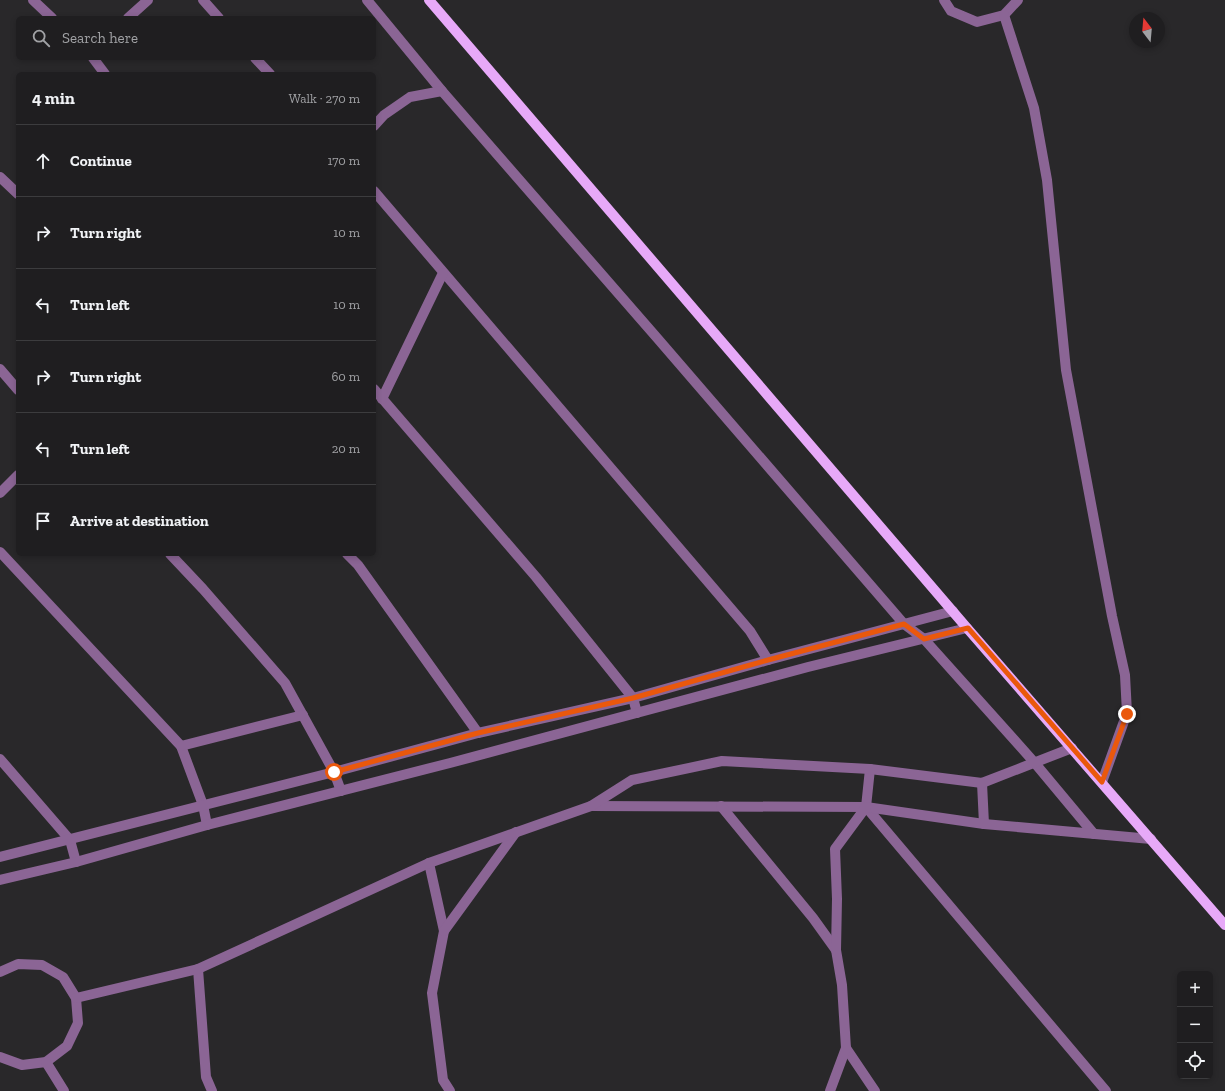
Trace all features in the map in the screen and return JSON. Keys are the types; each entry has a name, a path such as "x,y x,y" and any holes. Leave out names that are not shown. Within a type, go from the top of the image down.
{"main road":[{"path":"429,0 1225,926"}],"street":[{"path":"33,0 50,16"},
{"path":"130,16 148,0"},
{"path":"203,0 217,16"},
{"path":"367,0 442,91 904,624 924,639 1034,762 1094,834"},
{"path":"944,0 951,11 977,22 1004,16 1018,0"},
{"path":"1004,16 1034,108 1047,180 1066,370 1110,608 1125,674 1127,714 1102,782"},
{"path":"94,60 103,72"},
{"path":"257,60 268,72"},
{"path":"376,124 384,115 410,97 442,91"},
{"path":"0,176 16,192"},
{"path":"376,193 750,632 768,660"},
{"path":"382,398 443,273"},
{"path":"0,369 16,388"},
{"path":"376,391 536,577 633,698 637,713"},
{"path":"0,493 16,477"},
{"path":"0,552 181,746 204,805 207,825"},
{"path":"172,556 203,589 285,683 334,772 341,791"},
{"path":"349,556 358,565 478,733"},
{"path":"0,857 334,772 478,733 633,698 768,660 953,611"},
{"path":"0,880 76,862 207,825 450,763 801,669 968,628"},
{"path":"181,746 303,715"},
{"path":"76,998 198,969 429,863 591,806 632,780 722,761 870,768 982,783 1072,748"},
{"path":"0,759 70,840 76,862"},
{"path":"830,1091 846,1048 842,985 836,950 837,899 835,850 866,807 870,768"},
{"path":"982,783 984,824"},
{"path":"591,806 866,807 984,824 1151,839"},
{"path":"721,806 813,918 836,950"},
{"path":"866,807 1106,1091"},
{"path":"444,931 516,832"},
{"path":"429,863 444,931 432,993 443,1080 450,1091"},
{"path":"0,972 18,964 42,965 63,978 76,998 78,1023 67,1046 46,1062 22,1065 0,1057"},
{"path":"198,969 206,1077 212,1091"},
{"path":"846,1048 875,1091"},
{"path":"46,1062 64,1091"}],"route":[{"path":"334,772 478,733 633,698 904,624 924,639 968,628 1102,782 1127,714"}]}
